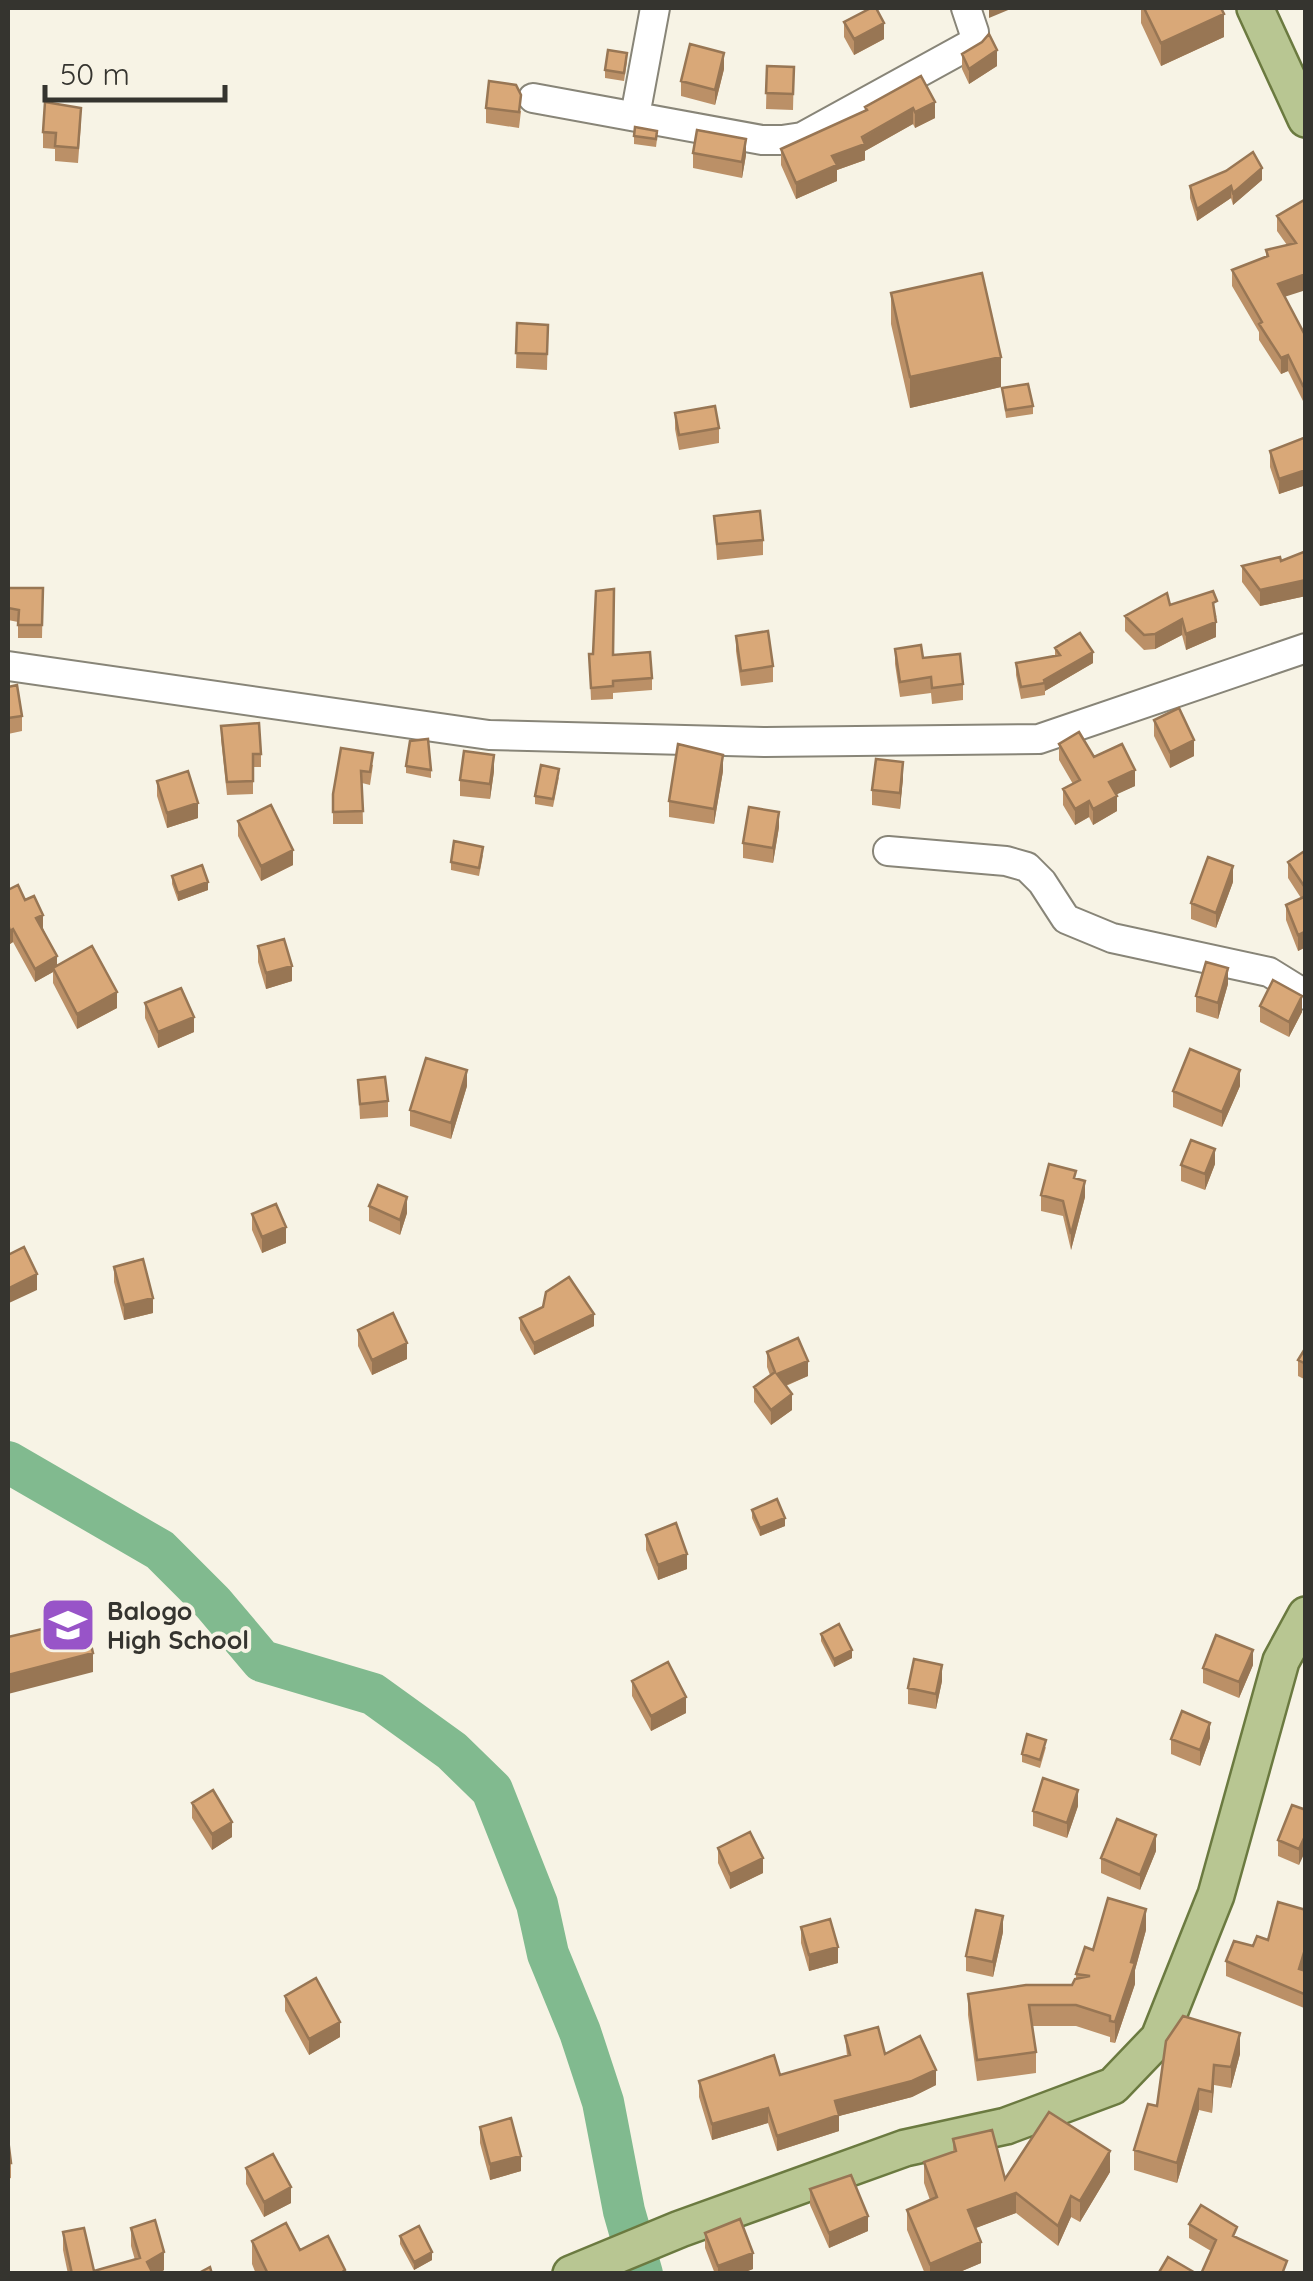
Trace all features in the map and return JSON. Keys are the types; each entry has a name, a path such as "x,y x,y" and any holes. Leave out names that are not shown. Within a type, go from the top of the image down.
{"main road":[{"path":"1255,8 1306,118"},
{"path":"571,2274 680,2229 905,2148 1006,2126 1114,2086 1159,2038 1216,1895 1281,1661 1306,1615"}],"street":[{"path":"635,116 655,8"},
{"path":"533,98 762,140 802,137 973,44 974,32 966,8"},
{"path":"8,666 490,735 765,742 1039,739 1306,648"},
{"path":"888,851 1006,861 1027,868 1042,882 1066,918 1112,938 1268,972 1306,995"}],"building":[{"path":"876,8 884,23 854,39 844,22"},
{"path":"1144,8 1221,8 1224,14 1161,43"},
{"path":"989,34 997,50 969,69 962,54"},
{"path":"690,44 724,53 715,90 681,81"},
{"path":"608,50 627,53 624,73 605,70"},
{"path":"767,66 794,67 793,94 766,93"},
{"path":"921,76 935,102 915,112 913,108 862,137 865,144 832,156 837,165 796,183 781,149 867,110 865,107"},
{"path":"489,81 516,85 521,95 519,112 486,108"},
{"path":"45,102 81,108 78,148 55,146 56,133 43,132"},
{"path":"635,127 657,131 656,139 634,136"},
{"path":"697,130 746,139 742,162 693,153"},
{"path":"1253,152 1262,168 1233,193 1231,186 1197,209 1190,186 1226,171"},
{"path":"1306,199 1306,274 1278,284 1306,337 1303,386 1288,355 1281,358 1259,324 1262,322 1232,270 1268,256 1266,250 1296,243 1277,216"},
{"path":"982,273 1001,357 910,377 891,293"},
{"path":"517,323 548,325 547,354 516,353"},
{"path":"1028,384 1033,406 1006,410 1002,388"},
{"path":"715,406 719,428 679,435 675,413"},
{"path":"1306,437 1306,470 1279,479 1270,451"},
{"path":"760,511 763,540 717,544 714,516"},
{"path":"1306,551 1306,580 1260,590 1242,566 1280,557 1281,561"},
{"path":"8,588 43,588 42,625 18,625 19,610 8,608"},
{"path":"614,589 613,655 650,652 652,678 613,681 613,686 591,688 589,654 593,654 596,591"},
{"path":"1213,591 1217,601 1213,603 1216,622 1186,634 1182,619 1155,634 1144,635 1125,616 1167,593 1170,605"},
{"path":"768,631 773,666 741,671 736,636"},
{"path":"1080,633 1093,652 1044,680 1045,683 1021,687 1016,663 1060,655 1055,648"},
{"path":"921,645 923,658 960,654 963,684 932,688 931,677 900,682 895,649"},
{"path":"17,685 22,716 8,718 8,687"},
{"path":"1179,708 1194,740 1170,752 1154,720"},
{"path":"259,723 261,754 253,754 253,781 227,782 221,726"},
{"path":"1079,732 1094,757 1122,744 1135,770 1109,782 1117,796 1093,809 1089,801 1075,809 1063,789 1080,780 1059,744"},
{"path":"428,739 431,770 406,766 410,741"},
{"path":"678,744 723,755 714,809 669,801"},
{"path":"341,748 373,753 370,772 361,771 363,811 333,812"},
{"path":"464,751 494,755 490,784 460,780"},
{"path":"876,759 903,762 900,793 872,790"},
{"path":"541,765 559,769 553,799 535,796"},
{"path":"188,771 198,803 167,813 157,781"},
{"path":"271,805 293,850 261,866 238,821"},
{"path":"749,807 779,812 773,848 743,843"},
{"path":"454,841 483,847 479,868 451,862"},
{"path":"1306,850 1306,889 1288,862"},
{"path":"1208,857 1233,866 1216,913 1191,903"},
{"path":"202,865 208,882 178,893 172,876"},
{"path":"18,885 25,900 34,896 43,915 36,918 57,956 35,969 8,924 8,890"},
{"path":"1306,896 1306,931 1298,935 1286,905"},
{"path":"284,939 292,966 266,973 258,946"},
{"path":"92,946 117,992 77,1014 53,968"},
{"path":"1206,962 1228,968 1218,1003 1196,996"},
{"path":"1273,980 1302,996 1289,1022 1260,1006"},
{"path":"181,988 194,1017 158,1032 145,1003"},
{"path":"1190,1049 1240,1070 1222,1112 1173,1091"},
{"path":"426,1058 467,1070 451,1123 410,1110"},
{"path":"385,1077 388,1101 360,1104 358,1080"},
{"path":"1191,1140 1215,1149 1205,1174 1181,1165"},
{"path":"1049,1164 1076,1171 1074,1178 1085,1181 1071,1234 1063,1201 1041,1195"},
{"path":"378,1185 407,1197 400,1220 369,1206"},
{"path":"276,1204 286,1227 262,1237 252,1214"},
{"path":"24,1247 37,1274 9,1288 8,1255"},
{"path":"143,1259 153,1298 124,1305 114,1267"},
{"path":"569,1277 594,1314 534,1343 520,1318 543,1307 546,1292"},
{"path":"393,1313 407,1343 372,1360 358,1330"},
{"path":"798,1338 808,1361 777,1374 792,1394 771,1410 754,1387 775,1372 767,1352"},
{"path":"1306,1347 1306,1364 1298,1360"},
{"path":"777,1499 785,1518 760,1528 752,1510"},
{"path":"676,1523 687,1554 658,1565 646,1535"},
{"path":"85,1619 93,1653 8,1675 8,1637"},
{"path":"839,1624 852,1650 834,1659 821,1634"},
{"path":"1216,1635 1253,1650 1239,1682 1203,1668"},
{"path":"914,1659 942,1665 936,1694 908,1688"},
{"path":"668,1662 686,1697 651,1716 632,1681"},
{"path":"1182,1711 1210,1723 1200,1750 1171,1739"},
{"path":"1027,1734 1046,1740 1040,1760 1022,1754"},
{"path":"1043,1778 1078,1790 1067,1823 1033,1811"},
{"path":"213,1790 232,1822 212,1834 192,1803"},
{"path":"1292,1805 1306,1810 1306,1834 1299,1849 1278,1840"},
{"path":"1117,1819 1156,1835 1140,1875 1101,1858"},
{"path":"750,1832 763,1858 730,1874 718,1848"},
{"path":"1108,1898 1146,1909 1131,1962 1135,1963 1115,2022 1110,2021 1110,2016 1076,2005 1029,2005 1036,2052 977,2060 968,1994 1026,1985 1072,1985 1075,1979 1090,1976 1076,1974 1085,1947 1093,1950"},
{"path":"1278,1902 1306,1910 1306,1946 1299,1969 1306,1971 1304,1994 1226,1961 1234,1941 1253,1946 1257,1936 1268,1940"},
{"path":"976,1910 1003,1916 993,1962 966,1956"},
{"path":"830,1919 838,1947 809,1955 801,1927"},
{"path":"316,1978 340,2022 309,2039 285,1996"},
{"path":"1183,2016 1240,2033 1231,2067 1214,2065 1212,2092 1199,2089 1177,2163 1134,2150 1148,2104 1157,2106 1166,2041"},
{"path":"878,2027 885,2054 920,2036 936,2070 912,2081 835,2101 839,2115 777,2136 768,2108 712,2124 699,2081 774,2055 780,2075 850,2055 845,2036"},
{"path":"1049,2112 1110,2151 1080,2201 1071,2196 1058,2226 1016,2193 968,2210 981,2242 930,2264 907,2210 937,2197 924,2162 956,2151 953,2139 992,2130 1005,2179"},
{"path":"511,2118 521,2156 490,2164 480,2127"},
{"path":"273,2154 291,2187 264,2202 246,2168"},
{"path":"851,2175 868,2216 829,2233 810,2189"},
{"path":"1201,2205 1237,2227 1233,2236 1287,2261 1282,2274 1201,2274 1216,2240 1189,2224"},
{"path":"740,2219 753,2253 718,2266 705,2233"},
{"path":"155,2220 164,2252 147,2262 153,2274 72,2274 63,2232 84,2228 94,2271 140,2258 131,2228"},
{"path":"286,2223 300,2250 328,2236 345,2270 340,2274 268,2274 252,2241"},
{"path":"419,2226 432,2252 414,2262 400,2236"},
{"path":"1168,2257 1197,2274 1158,2274"}],"waterway":[{"path":"8,1462 160,1550 213,1603 262,1661 373,1694 452,1751 492,1790 537,1904 548,1954 603,2102 624,2211 642,2274"}],"place":[{"name":"Balogo High School","path":"68,1625"}]}
